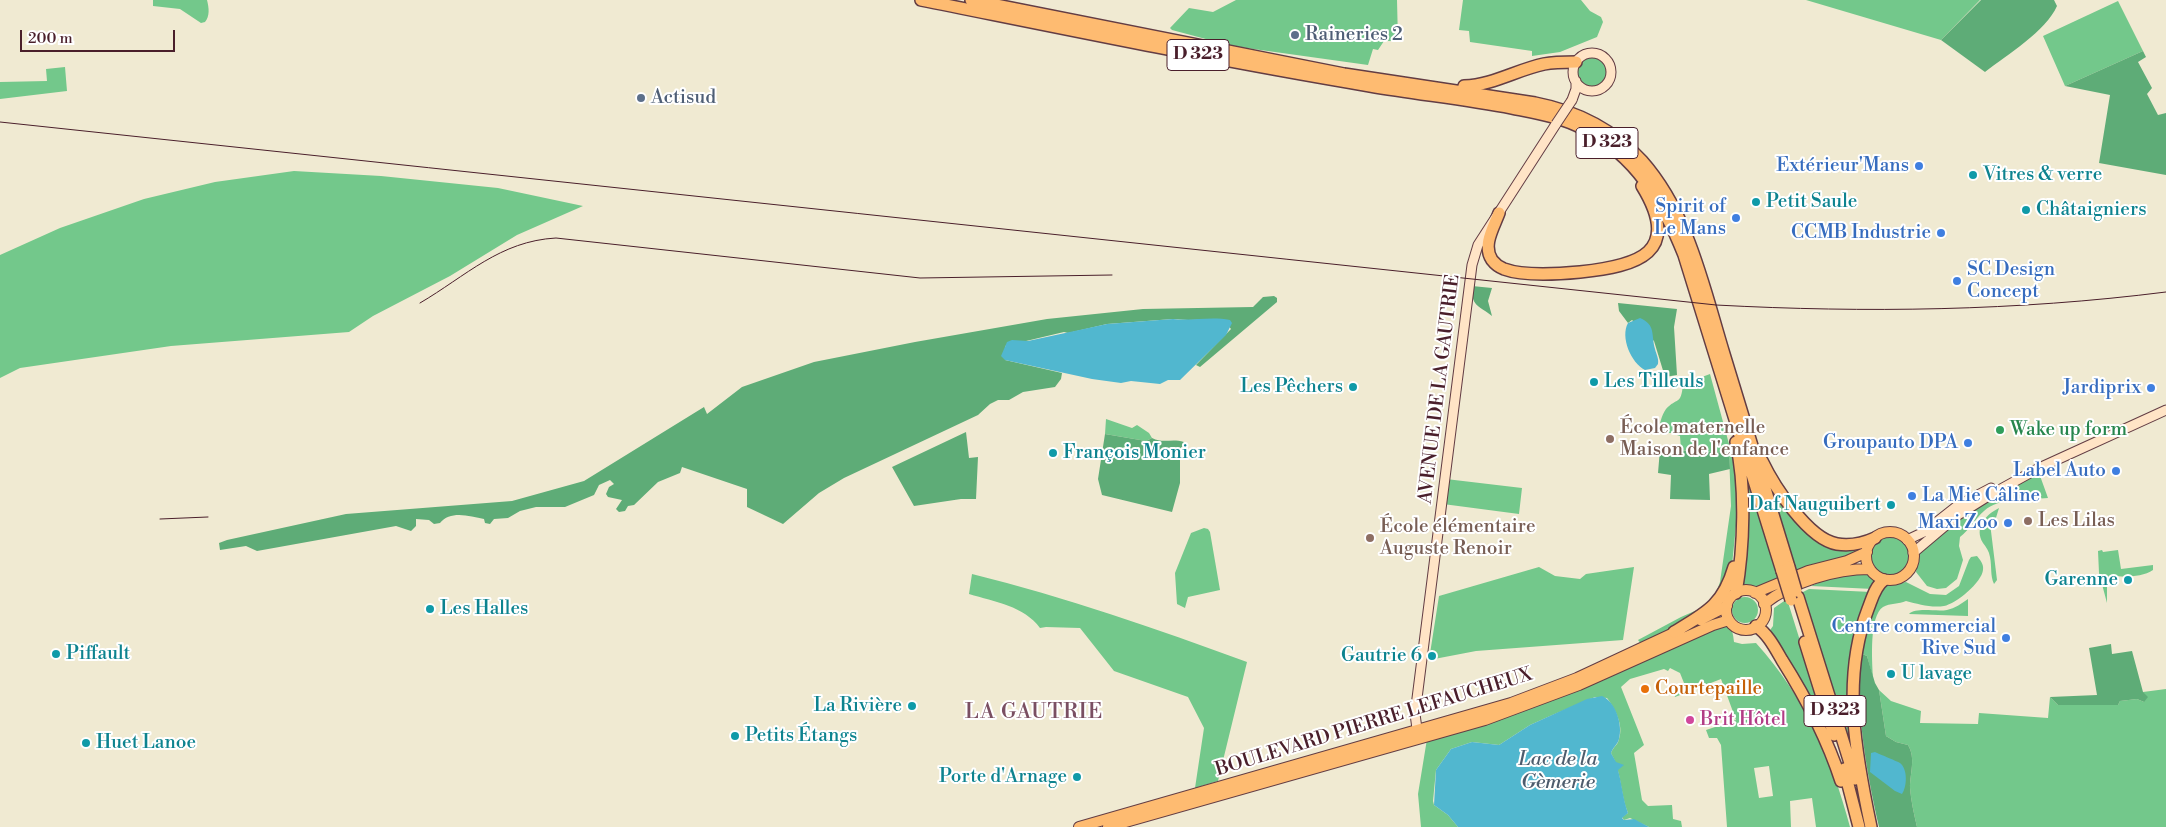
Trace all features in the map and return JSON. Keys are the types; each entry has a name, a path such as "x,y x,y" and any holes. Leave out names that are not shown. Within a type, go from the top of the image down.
{"highway":[{"name":"D 323","path":"921,0 1315,77 1520,110 1559,118 1585,129 1619,153 1640,173 1657,196 1668,216 1684,255 1786,569"},
{"name":"D 323","path":"971,0 1344,74 1449,88 1559,108 1595,124 1641,160 1666,192 1690,245 1724,353 1859,827"},
{"path":"995,0 1082,17 1090,17 1096,13"},
{"path":"1162,32 1228,50"},
{"path":"1449,88 1495,81 1545,64 1576,62"},
{"path":"1499,213 1489,240 1488,250 1494,262 1504,269 1556,274 1578,272 1624,266 1644,255 1656,243 1658,236 1658,220 1650,201 1637,178 1624,163 1595,140 1585,129"},
{"path":"1724,353 1763,462 1775,485 1786,499 1813,530 1829,541 1837,544 1854,544 1876,538"},
{"path":"1725,386 1739,460 1742,521 1736,593"},
{"path":"1674,632 1717,603 1726,590 1734,566 1742,521"},
{"path":"1871,827 1858,753 1853,672 1854,654 1865,617 1877,587 1884,580"},
{"name":"D 323","path":"1795,599 1846,748 1867,827"},
{"path":"1756,626 1772,644 1813,714 1840,778 1854,827"}],"main road":[{"path":"1891,533 1898,534 1907,540 1913,553 1913,563 1906,574 1896,579 1884,580 1876,576 1867,562 1867,552 1870,544 1883,534 1891,533"},
{"path":"1755,593 1808,570 1858,558 1867,552"},
{"path":"1764,604 1784,592 1809,581 1857,569 1870,569"},
{"path":"1747,590 1755,593 1764,604 1764,615 1756,626 1742,629 1729,620 1726,606 1730,598 1736,593 1747,590"},
{"name":"BOULEVARD PIERRE LEFAUCHEUX","path":"1108,827 1418,735 1532,696 1636,651 1726,606"},
{"name":"BOULEVARD PIERRE LEFAUCHEUX","path":"1079,827 1418,735 1485,720 1579,685 1650,652 1717,623 1729,620"},
{"path":"1636,651 1650,652"}],"street":[{"path":"1591,53 1603,56 1609,65 1610,75 1604,86 1595,90 1586,90 1576,81 1573,72 1576,62 1585,54 1591,53"},
{"name":"AVENUE DE LA GAUTRIE","path":"1418,735 1415,714 1470,274 1476,249 1572,100 1576,89 1576,81"},
{"name":"AVENUE DE LA GAUTRIE","path":"1572,100 1586,90"},
{"path":"1913,553 1967,508 2039,468 2166,410"},
{"path":"1907,540 1924,532 1956,506 1971,497 2039,468"}],"green space":[{"path":"153,0 207,0 208,17 205,22 201,23 180,9 153,6"},
{"name":"Raineries 2","path":"1236,0 1397,0 1398,41 1384,41 1378,50 1373,49 1368,65 1232,46 1170,28 1189,8 1213,12"},
{"path":"1463,0 1581,0 1590,11 1601,17 1603,22 1597,37 1560,52 1532,56 1532,51 1470,42 1469,31 1459,30"},
{"path":"1806,0 1980,0 1941,40"},
{"path":"1981,0 2054,0 2057,6 2052,15 2035,33 1985,72 1941,40"},
{"path":"2118,1 2143,51 2065,86 2043,36"},
{"path":"2143,51 2146,57 2138,62 2152,88 2147,94 2158,115 2166,113 2166,175 2099,163 2110,95 2065,86"},
{"path":"1592,57 1603,61 1607,72 1603,83 1592,87 1581,83 1577,72 1581,61"},
{"path":"65,67 67,91 0,99 0,82 47,81 46,69"},
{"path":"294,171 381,176 498,188 583,206 517,235 450,276 373,316 349,332 171,346 20,368 0,378 0,255 60,228 144,199 215,182"},
{"path":"1472,286 1492,288 1488,301 1492,316 1474,301"},
{"path":"1274,296 1277,298 1277,302 1200,367 1196,365 1231,329 1223,319 1173,319 1107,324 1005,346 1005,360 1062,373 1061,379 1055,387 1023,392 1009,400 998,400 990,404 978,415 844,478 819,493 783,524 747,507 747,489 682,467 680,473 658,482 634,505 628,506 625,511 619,512 616,509 622,500 608,497 606,494 609,487 614,484 610,480 599,485 594,495 565,507 536,507 520,511 508,518 494,519 490,524 485,523 484,519 455,515 434,524 429,520 416,519 416,526 411,531 396,526 257,551 246,546 220,550 219,543 227,540 346,514 512,501 584,481 704,407 707,414 742,387 814,362 1047,319 1143,309 1253,307 1263,297"},
{"path":"1618,303 1677,309 1674,327 1677,375 1665,377 1654,341 1632,320 1628,323 1619,311"},
{"path":"1710,374 1735,466 1737,516 1732,565 1729,576 1705,610 1641,644 1638,640 1704,607 1716,593 1720,582 1731,506 1729,453 1681,450 1680,436 1671,433 1658,433 1664,412 1680,398 1683,384"},
{"path":"1106,419 1132,428 1137,425 1149,433 1152,438 1146,441 1105,434"},
{"path":"966,432 969,458 978,457 976,499 961,499 914,506 892,467"},
{"path":"1105,434 1146,441 1152,438 1160,441 1184,442 1180,455 1180,483 1172,512 1102,495 1098,479"},
{"path":"1741,447 1780,579 1757,588 1742,587"},
{"path":"1660,449 1729,453 1730,469 1709,474 1710,500 1670,499 1671,475 1658,473"},
{"path":"2039,473 2048,498 2006,501 1984,511 1960,537 1959,546 1963,560 1957,579 1946,588 1937,589 1927,586 1916,572 1918,555 1965,513"},
{"path":"1768,478 1817,537 1864,544 1859,553 1795,572"},
{"path":"1446,479 1522,488 1519,514 1443,504"},
{"path":"1999,508 1995,521 1990,523 1997,580 1994,584 1990,555 1983,543 1980,527 1989,514"},
{"path":"1204,528 1210,532 1220,590 1188,597 1185,608 1177,604 1175,573 1191,533"},
{"path":"1886,535 1894,535 1905,541 1911,556 1905,571 1894,577 1886,577 1875,571 1869,560 1869,552 1875,541"},
{"path":"2102,550 2103,552 2118,550 2121,569 2153,565 2153,570 2139,575 2114,576 2107,582 2107,603 2099,573 2098,551"},
{"path":"1977,556 1982,562 1982,575 1968,592 1955,601 1944,606 1934,606 1906,601 1883,607 1875,620 1873,629 1873,678 1867,656 1860,653 1871,609 1885,585 1906,582 1930,594 1946,595 1959,586 1969,560 1971,557"},
{"path":"1539,567 1555,576 1580,579 1586,574 1634,567 1623,640 1476,651 1429,660 1439,596"},
{"path":"1865,573 1877,582 1873,589 1811,586 1827,579"},
{"path":"972,574 1111,614 1247,662 1218,781 1195,788 1204,728 1188,697 1114,671 1080,628 1040,628 1026,615 1017,610 999,602 969,594"},
{"path":"1809,589 1871,592 1861,619 1854,763 1801,593"},
{"path":"1745,597 1754,601 1758,610 1754,619 1745,623 1736,619 1732,610 1736,601"},
{"path":"1787,599 1841,772 1768,633 1773,626 1774,608"},
{"path":"1968,599 1968,616 1909,614 1921,610 1947,610 1958,606"},
{"path":"1724,625 1731,629 1734,642 1742,644 1756,643 1789,685 1825,752 1843,801 1850,827 1816,827 1812,798 1790,801 1791,827 1727,827 1721,745 1717,738 1709,738 1706,730 1736,720 1721,679 1675,697 1674,693 1686,688 1680,673 1670,668 1668,671 1664,669 1630,679 1621,687 1644,745 1634,753 1642,800 1648,806 1672,805 1673,819 1681,821 1682,827 1649,827 1630,818 1624,820 1622,817 1628,813 1615,760 1611,753 1618,741 1620,723 1616,712 1607,698 1595,697 1550,716 1530,725 1499,745 1472,742 1451,749 1436,770 1433,801 1434,805 1448,815 1458,827 1421,827 1418,794 1427,739","holes":["1769,766 1773,796 1759,798 1754,768"]},
{"path":"2111,644 2112,654 2132,651 2143,692 2148,697 2144,702 2137,699 2120,701 2118,705 2058,705 2050,697 2097,695 2089,648"},
{"path":"1860,653 1867,656 1879,690 1886,736 1896,742 1908,745 1912,755 1910,788 1917,827 1879,827 1863,741 1859,697"},
{"path":"2166,689 2166,827 1917,827 1910,788 1912,755 1908,745 1896,742 1886,736 1879,690 1891,701 1921,711 1920,723 1978,724 1979,713 2048,718 2050,697 2058,705 2118,705 2120,701 2137,699 2144,702 2143,692"}],"water":[{"path":"1209,318 1230,320 1232,323 1226,335 1180,380 1168,380 1160,384 1131,381 1121,383 1092,379 1005,360 1001,356 1007,342 1012,340 1028,341 1107,324"},
{"path":"1640,318 1651,327 1658,360 1655,368 1645,370 1631,356 1625,335 1628,323"},
{"name":"Lac de la Gèmerie","path":"1602,696 1615,709 1620,727 1618,742 1611,753 1616,762 1624,765 1618,770 1628,813 1622,818 1624,820 1634,819 1649,827 1458,827 1448,815 1434,805 1436,770 1451,749 1472,742 1499,745 1530,725 1587,699"},
{"path":"1875,752 1899,762 1903,766 1906,778 1902,794 1870,772 1871,753"}],"railway":[{"path":"0,122 1716,305 1828,309 1941,309 2054,303 2166,292"},
{"path":"420,303 500,253 536,241 556,238 920,278 1112,275"},
{"path":"160,519 208,517"}],"place":[{"name":"Raineries 2","path":"1295,35"},
{"name":"Actisud","path":"641,98"},
{"name":"Extérieur'Mans","path":"1919,166"},
{"name":"Vitres & verre","path":"1973,175"},
{"name":"Petit Saule","path":"1756,202"},
{"name":"Châtaigniers","path":"2026,210"},
{"name":"Spirit of Le Mans","path":"1736,218"},
{"name":"CCMB Industrie","path":"1941,233"},
{"name":"SC Design Concept","path":"1957,281"},
{"name":"Les Tilleuls","path":"1594,382"},
{"name":"Les Pêchers","path":"1353,387"},
{"name":"Jardiprix","path":"2151,388"},
{"name":"Wake up form","path":"2000,430"},
{"name":"École maternelle Maison de l'enfance","path":"1610,439"},
{"name":"Groupauto DPA","path":"1968,443"},
{"name":"François Monier","path":"1053,453"},
{"name":"Label Auto","path":"2116,471"},
{"name":"La Mie Câline","path":"1912,496"},
{"name":"Daf Nauguibert","path":"1891,505"},
{"name":"Les Lilas","path":"2028,521"},
{"name":"Maxi Zoo","path":"2008,523"},
{"name":"École élémentaire Auguste Renoir","path":"1370,538"},
{"name":"Garenne","path":"2128,580"},
{"name":"Les Halles","path":"430,609"},
{"name":"Centre commercial Rive Sud","path":"2006,638"},
{"name":"Piffault","path":"56,654"},
{"name":"Gautrie 6","path":"1432,656"},
{"name":"U lavage","path":"1891,674"},
{"name":"Courtepaille","path":"1645,689"},
{"name":"La Rivière","path":"912,706"},
{"name":"Brit Hôtel","path":"1690,720"},
{"name":"Petits Étangs","path":"735,736"},
{"name":"Huet Lanoe","path":"86,743"},
{"name":"Porte d'Arnage","path":"1077,777"}],"district":[{"name":"LA GAUTRIE","path":"1034,713"}]}
